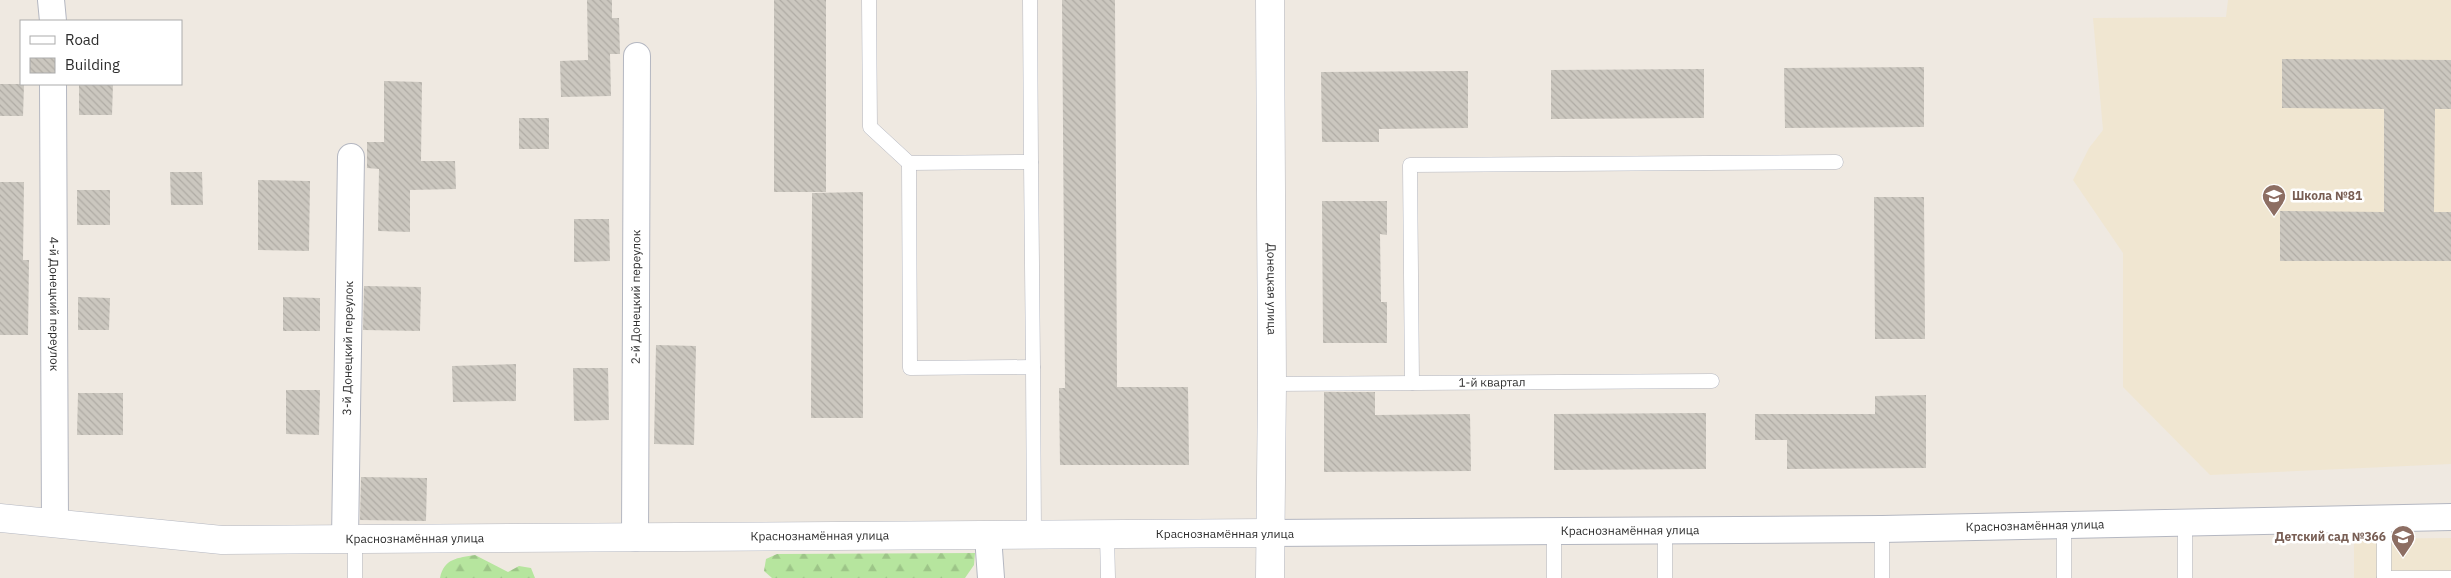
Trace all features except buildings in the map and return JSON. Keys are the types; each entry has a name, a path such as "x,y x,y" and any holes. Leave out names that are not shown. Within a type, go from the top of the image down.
{"street":[{"path":"51,0 53,20"},
{"name":"Донецкая улица","path":"1270,0 1272,384 1270,578"},
{"name":"2-й Донецкий переулок","path":"635,538 637,56"},
{"name":"4-й Донецкий переулок","path":"53,85 55,523"},
{"name":"3-й Донецкий переулок","path":"350,539 351,157"},
{"name":"Краснознамённая улица","path":"0,518 222,540 1882,529 2451,517"},
{"path":"988,536 991,578"}],"lane":[{"path":"869,0 870,128 909,162 1031,162"},
{"path":"1030,0 1034,535"},
{"path":"909,162 910,368 1033,366"},
{"path":"1412,384 1410,165 1836,162"},
{"name":"1-й квартал","path":"1272,384 1712,381"},
{"path":"2384,518 2384,578 2451,578"},
{"path":"2185,522 2185,578"},
{"path":"2064,526 2064,578"},
{"path":"1882,529 1882,578"},
{"path":"1554,531 1554,578"},
{"path":"1665,531 1665,578"},
{"path":"1108,535 1108,578"},
{"path":"350,539 355,578"}],"shaded area":[{"name":"Школа №81","path":"2228,0 2451,0 2451,464 2210,475 2123,387 2123,253 2073,180 2089,148 2103,130 2093,18 2226,17"},
{"name":"Детский сад №366","path":"2451,538 2451,578 2354,578 2354,539"}],"green space":[{"path":"975,553 974,565 965,578 772,578 764,571 766,559 777,554"},
{"path":"475,555 508,572 519,566 531,568 535,578 440,578 442,571 448,563 458,558"}],"place":[{"name":"Школа №81","path":"2274,217"},
{"name":"Детский сад №366","path":"2403,558"}]}
